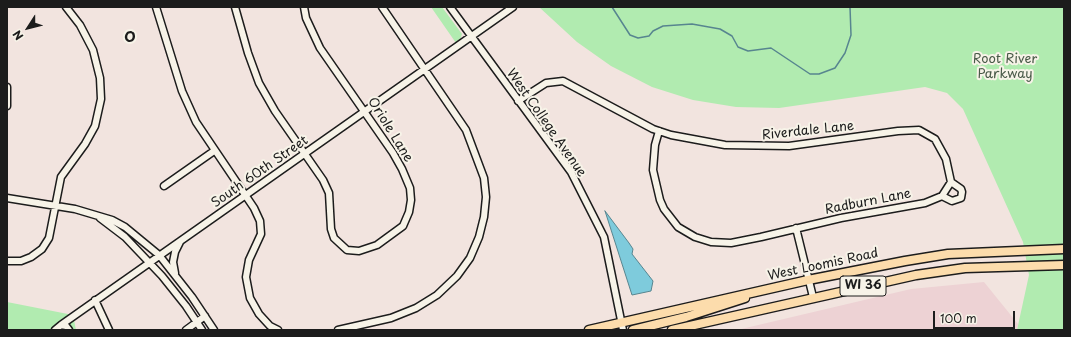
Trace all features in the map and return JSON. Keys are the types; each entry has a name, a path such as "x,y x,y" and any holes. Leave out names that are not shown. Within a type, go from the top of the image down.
{"main road":[{"name":"West Loomis Road","path":"589,330 621,327 770,288 948,254 1060,249"},
{"name":"WI 36","path":"672,330 916,275 965,268 1061,265"},
{"path":"633,330 726,306 770,288"}],"street":[{"path":"7,261 21,260 31,257 42,249 49,238 54,205 61,177 85,144 95,126 101,99 100,78 93,50 80,25 66,7"},
{"path":"156,7 182,91 196,122 244,196 254,208 260,221 261,234 249,260 246,277 250,298 259,314 270,326 278,330"},
{"name":"Oriole Lane","path":"235,7 248,53 259,83 275,111 323,180 329,193 331,229 334,238 347,250 359,251 377,245 390,237 403,226 409,212 411,200 410,188 396,158 365,111 320,48 306,18 304,7"},
{"path":"338,330 392,318 416,308 437,296 457,276 470,258 479,237 484,217 486,197 484,178 466,130 382,7"},
{"name":"West College Avenue","path":"450,7 571,172 604,237 621,327"},
{"name":"South 60th Street","path":"54,330 159,255 306,154 512,7"},
{"name":"Riverdale Lane","path":"518,101 546,83 563,81 572,84 620,112 659,131 724,145 763,147 801,145 898,131 919,130 930,135 939,144 946,159 951,182"},
{"path":"7,87 7,106"},
{"name":"Radburn Lane","path":"659,131 655,145 653,163 655,186 664,208 678,227 695,238 711,242 731,243 841,218 925,203 942,196"},
{"path":"164,186 214,151"},
{"path":"951,182 961,189 962,192 961,198 952,201 942,196 951,182"},
{"path":"7,198 54,205 96,215 112,220 125,227 159,255 214,330"},
{"path":"96,215 125,237 150,262 175,292 202,330"},
{"path":"796,228 813,297"},
{"path":"175,275 173,266 174,256 184,238"},
{"path":"95,300 109,330"},
{"path":"186,330 205,316"},
{"path":"61,325 66,326 69,330"}],"shaded area":[{"path":"984,282 1018,324 1017,330 737,330 911,289"}],"green space":[{"path":"431,7 442,7 462,34 460,40 456,43"},
{"name":"Root River Parkway","path":"539,7 1064,7 1064,330 1017,330 1029,275 1023,242 963,109 947,93 925,87 779,108 736,107 693,100 652,87 611,66 577,42"},
{"path":"7,302 73,315 76,330 7,330"}],"water":[{"path":"605,211 633,249 632,254 653,281 651,291 632,295"}],"waterway":[{"path":"612,7 630,35 638,38 649,36 653,31 663,26 692,24 720,29 732,36 738,47 748,51 771,48 810,74 819,74 835,68 845,53 851,35 850,7"}],"district":[{"name":"O","path":"130,38"}]}
